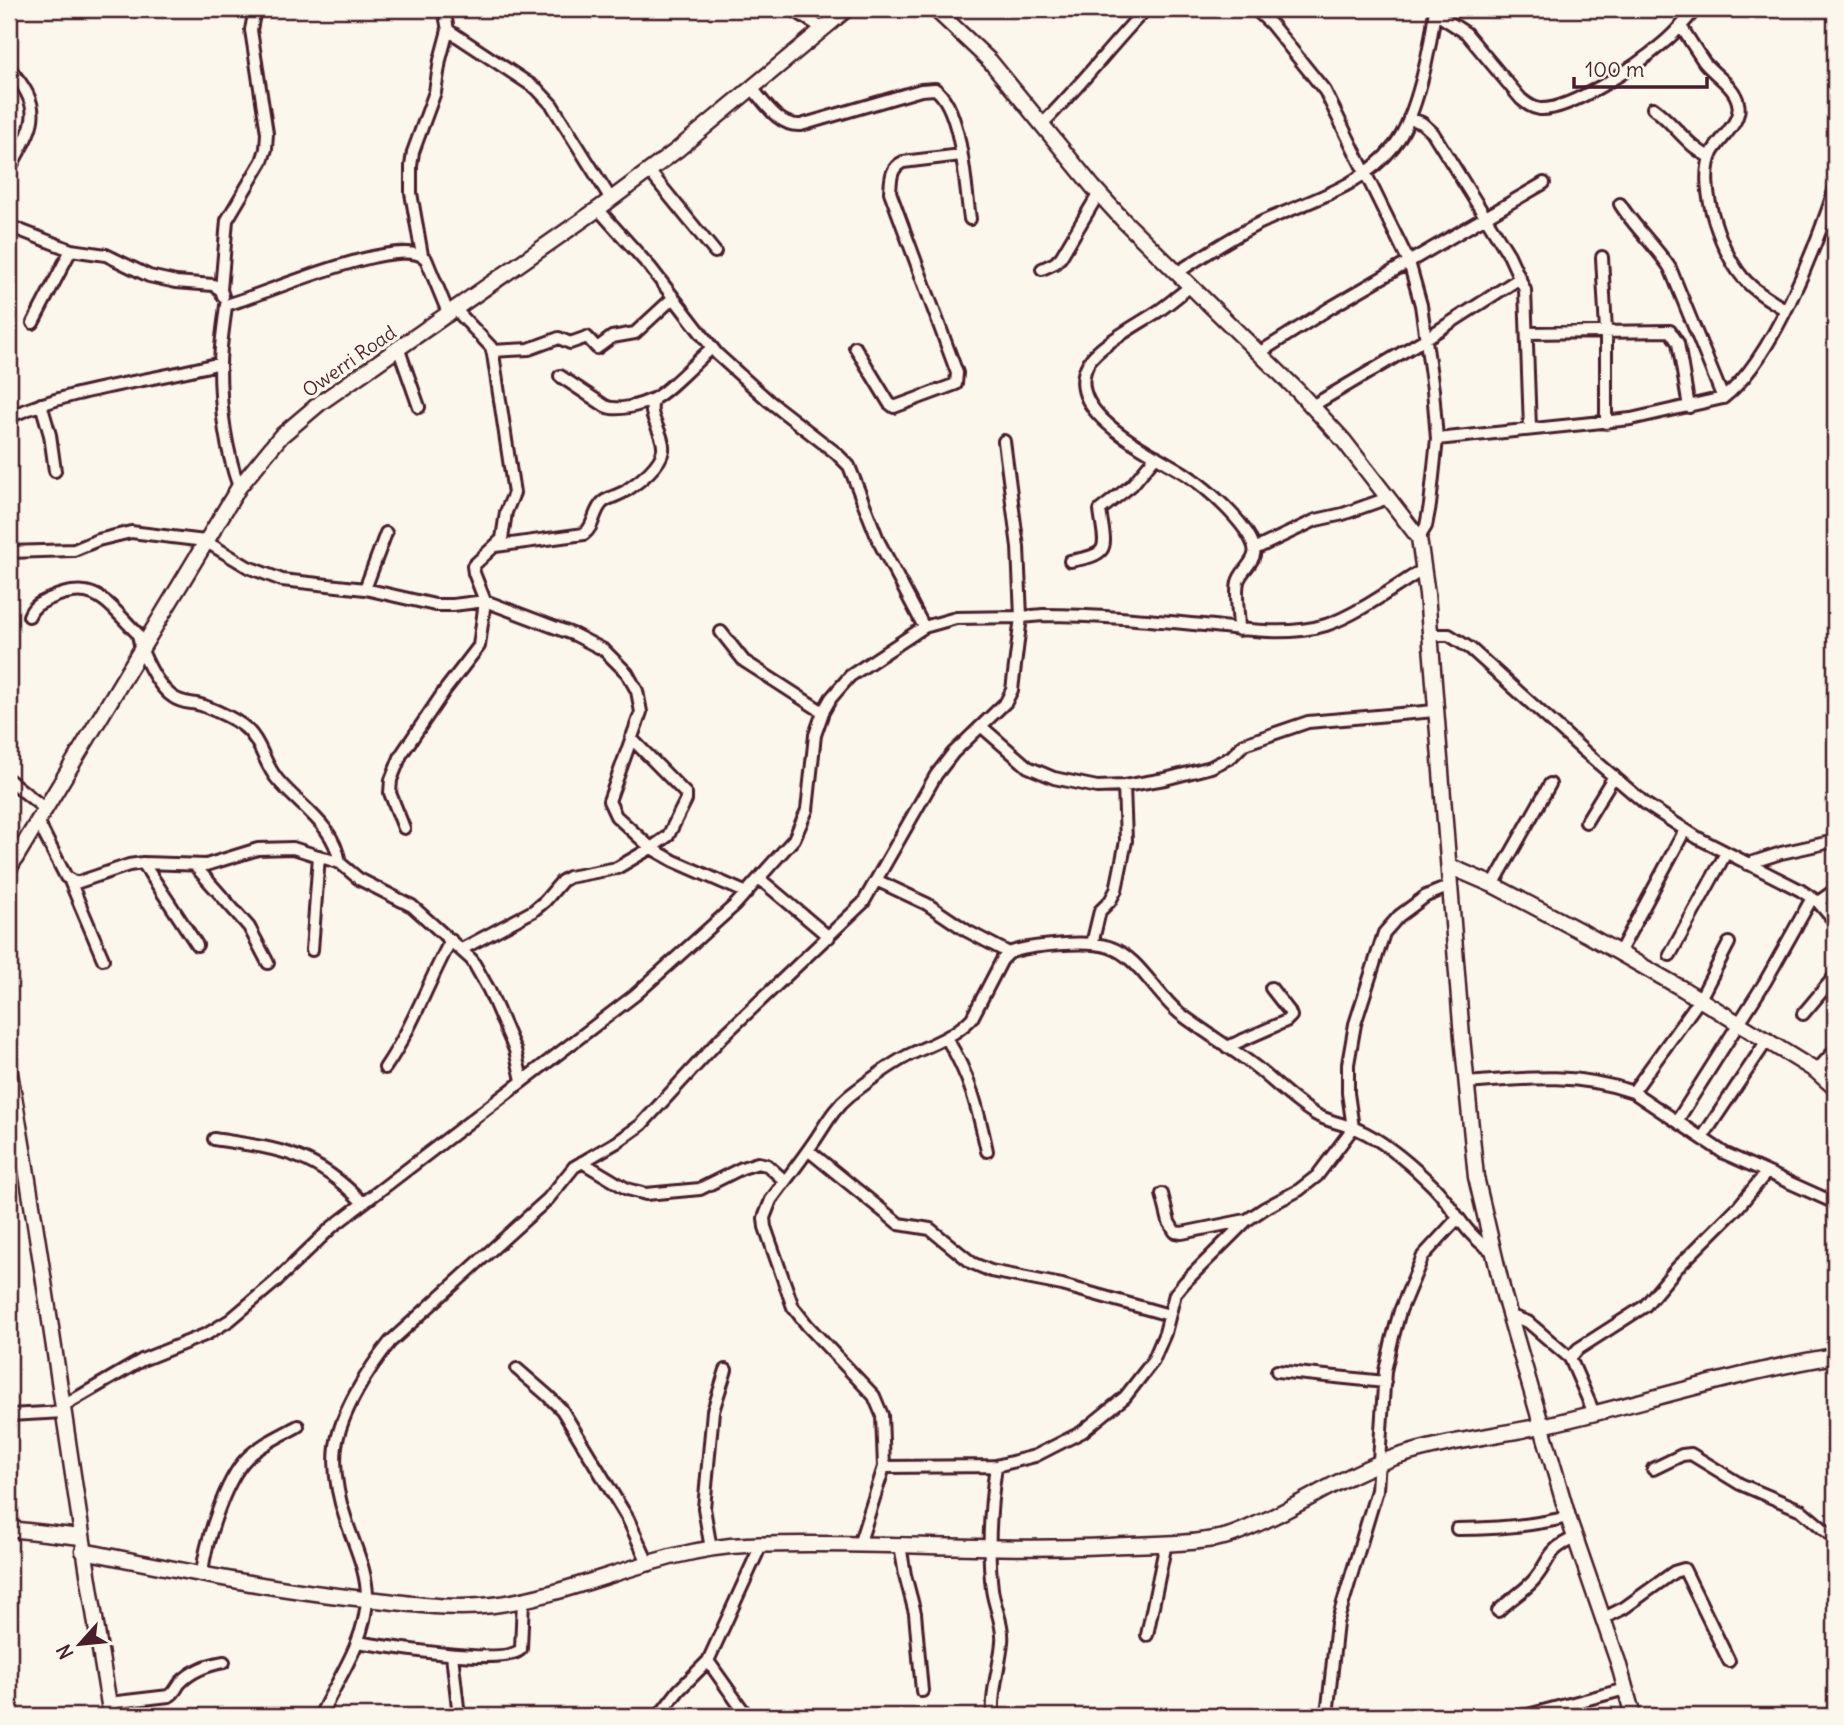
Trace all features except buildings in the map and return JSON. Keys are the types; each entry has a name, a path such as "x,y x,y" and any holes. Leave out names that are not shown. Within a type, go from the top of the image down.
{"main road":[{"name":"Owerri Road","path":"9,869 14,849 41,814 205,541 239,488 281,436 320,403 611,200 847,9"},
{"path":"935,9 972,41 1099,193 1344,440 1419,538 1431,635 1473,1161 1492,1251 1511,1317 1569,1517 1633,1716"},
{"path":"1449,866 1493,885 1700,999 1768,1039 1816,1071 1835,1088"},
{"path":"9,1068 38,1236 82,1544 110,1710"},
{"path":"9,1529 287,1591 460,1607 523,1600 711,1549 761,1545 900,1545 1055,1549 1166,1544 1236,1534 1380,1463 1420,1450 1543,1426 1701,1384 1835,1356"}],"street":[{"path":"239,488 227,448 220,363 226,305 221,290 227,220 267,149 267,133 251,30 255,9"},
{"path":"404,828 390,793 391,780 401,755 479,646 485,601 473,566 502,539 506,512 514,493 492,351 452,312 422,255 411,193 413,152 435,92 448,30 443,9"},
{"path":"792,9 822,28"},
{"path":"1042,124 1075,92 1097,63 1146,9"},
{"path":"1255,9 1271,24 1325,92 1409,262 1421,305 1437,439 1430,505 1426,526 1419,538"},
{"path":"1677,9 1706,63 1737,98 1739,105 1732,125 1710,158 1709,203 1729,260 1745,281 1786,310"},
{"path":"1178,272 1234,236 1264,221 1319,200 1366,172 1393,146 1409,118 1424,68 1435,11 1466,33 1521,99 1531,107 1541,109 1552,108 1585,95 1643,58 1661,45 1696,9"},
{"path":"448,30 537,89 552,105 611,200"},
{"path":"9,68 26,91 35,115 32,129 9,170"},
{"path":"752,88 782,121 790,126 921,90 934,89 941,93 956,124 970,219"},
{"path":"1653,108 1667,118 1700,153 1710,158"},
{"path":"1409,118 1422,123 1433,134 1485,217 1525,290 1530,428"},
{"path":"855,347 894,407 956,384 957,373 890,192 891,174 896,165 961,155"},
{"path":"649,171 715,252"},
{"path":"1259,353 1544,183"},
{"path":"1437,439 1530,428 1606,423 1723,398 1734,389 1754,363 1786,310 1835,188"},
{"path":"1042,268 1055,263 1061,257 1099,193"},
{"path":"1620,204 1670,268 1723,398"},
{"path":"598,209 650,267 712,348 760,393 849,466 879,542 924,627"},
{"path":"9,226 71,250 106,255 149,275 176,282 213,285 221,290"},
{"path":"33,323 71,250"},
{"path":"226,305 265,294 360,259 393,252 422,255"},
{"path":"1602,257 1606,331 1606,423"},
{"path":"1312,406 1425,339 1520,278"},
{"path":"1191,286 1089,360 1083,377 1090,406 1116,431 1189,476 1239,523 1255,549 1238,581 1239,630"},
{"path":"492,351 520,351 559,338 570,343 587,337 597,348 612,337 635,333 673,298"},
{"path":"1528,333 1670,331 1678,343 1689,407"},
{"path":"496,546 584,534 590,529 602,503 627,490 649,472 663,453 663,444 651,405 654,399 712,348"},
{"path":"399,349 419,407"},
{"path":"9,417 70,394 173,375 220,363"},
{"path":"560,376 612,410 654,399"},
{"path":"41,404 50,435 55,471"},
{"path":"320,1716 357,1642 367,1600 366,1580 359,1553 339,1496 336,1445 344,1418 376,1360 390,1342 548,1199 562,1179 582,1162 641,1125 722,1037 863,903 936,775 953,753 1006,702 1012,690 1021,617 1018,547 1004,441"},
{"path":"1070,561 1102,553 1104,547 1100,510 1132,485 1156,456"},
{"path":"1255,549 1315,520 1343,514 1388,498"},
{"path":"9,552 74,550 98,540 131,532 205,541 248,567 282,580 365,589 435,605 453,606 485,601 575,635 604,650 617,661 628,673 640,702 640,712 609,801 616,816 651,848 747,893"},
{"path":"365,589 386,533"},
{"path":"9,1415 63,1409 142,1360 207,1334 230,1320 362,1202 635,995 747,893 794,839 807,810 815,735 831,698 850,676 924,627 956,618 1072,615 1279,631 1328,624 1424,569"},
{"path":"29,616 32,609 40,603 61,594 81,591 101,596 137,633 141,650 172,697 182,702 201,705 245,727 257,741 279,781 319,819 335,843 340,863"},
{"path":"721,632 744,661 823,712"},
{"path":"1431,635 1449,635 1471,649 1647,805 1685,830 1815,900 1835,922"},
{"path":"982,727 1028,767 1054,778 1097,787 1124,786 1165,779 1211,767 1231,757 1244,744 1308,722 1435,711"},
{"path":"462,949 533,911 569,877 618,868 668,836 686,800 686,794 631,738"},
{"path":"1586,822 1614,776"},
{"path":"9,780 41,814 103,959"},
{"path":"1493,885 1550,784"},
{"path":"1092,944 1100,911 1111,901 1116,890 1126,841 1124,786"},
{"path":"1619,953 1685,830"},
{"path":"1747,864 1835,841"},
{"path":"70,881 76,883 129,864 206,865 258,849 293,848 340,863 359,879 404,900 472,960 489,990 515,1050 522,1080"},
{"path":"1670,955 1726,853"},
{"path":"312,950 319,856"},
{"path":"144,863 197,945"},
{"path":"195,866 249,927 268,963"},
{"path":"760,879 829,937"},
{"path":"876,880 928,904 967,931 1009,953 1081,943 1109,947 1125,955 1174,1009 1314,1113 1373,1138 1430,1182 1464,1229 1492,1251"},
{"path":"884,1467 996,1466 1035,1456 1083,1432 1125,1398 1153,1361 1175,1294 1185,1282 1247,1220 1299,1190 1317,1176 1353,1128 1348,1093 1348,1064 1355,1024 1384,933 1399,916 1426,896 1450,886"},
{"path":"1677,1121 1815,900 1835,890"},
{"path":"385,1068 411,1026 432,975 451,940"},
{"path":"1633,1092 1700,999 1729,943"},
{"path":"859,1545 884,1467 882,1415 874,1396 793,1307 764,1218 771,1199 832,1113 848,1097 907,1056 947,1039 972,1018 1002,960 1009,953"},
{"path":"1803,1014 1835,976"},
{"path":"1227,1047 1291,1016 1271,988"},
{"path":"947,1039 962,1064 976,1100 987,1152"},
{"path":"1702,1138 1768,1039"},
{"path":"1816,1071 1835,1050"},
{"path":"1467,1083 1532,1077 1580,1078 1633,1092 1724,1153 1835,1203"},
{"path":"214,1139 282,1150 321,1167 344,1183 362,1202"},
{"path":"808,1150 899,1224 930,1229 972,1263 992,1271 1062,1285 1169,1315"},
{"path":"582,1162 627,1189 646,1194 700,1189 758,1163 767,1165 785,1181"},
{"path":"1570,1358 1578,1349 1645,1306 1676,1269 1739,1206 1766,1173"},
{"path":"1162,1194 1169,1222 1175,1232 1182,1233 1247,1220"},
{"path":"1326,1716 1337,1623 1374,1503 1380,1463 1385,1382 1397,1321 1423,1256 1458,1218"},
{"path":"1511,1317 1528,1322 1570,1358 1594,1413"},
{"path":"517,1369 562,1410 628,1519 649,1565"},
{"path":"711,1549 704,1508 713,1411 726,1370"},
{"path":"1277,1371 1385,1382"},
{"path":"202,1574 206,1544 218,1511 243,1463 259,1449 298,1426"},
{"path":"1653,1469 1682,1455 1691,1454 1740,1484 1801,1510 1835,1539"},
{"path":"993,1716 993,1689 1002,1634 992,1590 989,1547 990,1508 996,1466"},
{"path":"1457,1529 1542,1524 1569,1517"},
{"path":"1498,1611 1534,1580 1552,1551 1560,1544 1576,1538"},
{"path":"1147,1635 1166,1544"},
{"path":"659,1716 679,1690 708,1661 761,1545"},
{"path":"900,1545 915,1613 922,1691"},
{"path":"1602,1619 1624,1608 1674,1572 1684,1569 1729,1661"},
{"path":"357,1642 466,1656 518,1653 521,1648 523,1600"},
{"path":"452,1655 459,1716"},
{"path":"708,1661 747,1716"},
{"path":"110,1710 174,1694 188,1675 205,1666 224,1662"},
{"path":"1524,1716 1626,1689"}]}
